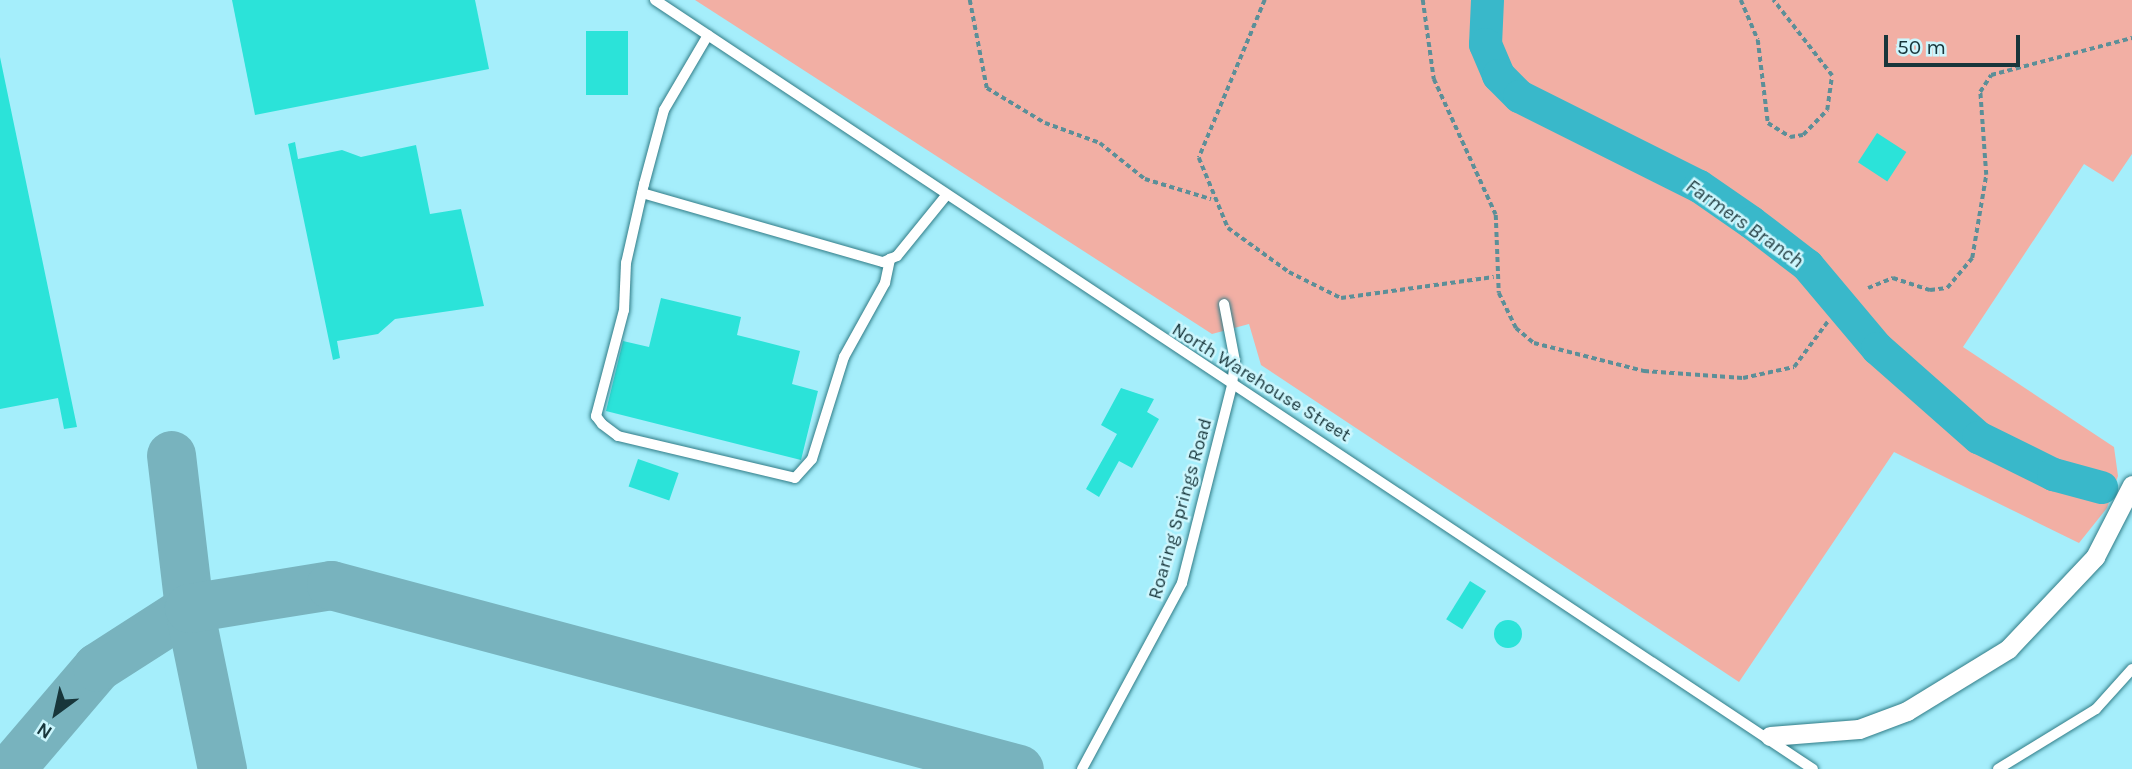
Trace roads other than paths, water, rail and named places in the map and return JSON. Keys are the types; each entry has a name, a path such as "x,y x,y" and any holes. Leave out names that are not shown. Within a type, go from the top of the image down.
{"street":[{"path":"1770,736 1858,729 1907,711 2008,649 2095,557 2132,485"}],"lane":[{"name":"North Warehouse Street","path":"655,0 945,197 1770,736 1813,769"},
{"path":"708,35 664,110 626,263 624,310 596,416 618,436 795,478 812,459 844,357 886,283 890,259"},
{"path":"642,193 883,262 890,259 945,197"},
{"name":"Roaring Springs Road","path":"1082,769 1155,639 1182,583 1232,385 1235,362 1224,304"},
{"path":"1998,769 2096,709 2132,669"}],"waterway":[{"name":"Farmers Branch","path":"1487,0 1485,44 1498,75 1519,96 1699,186 1751,222 1807,265 1877,348 1978,437 2053,474 2101,487"}]}
